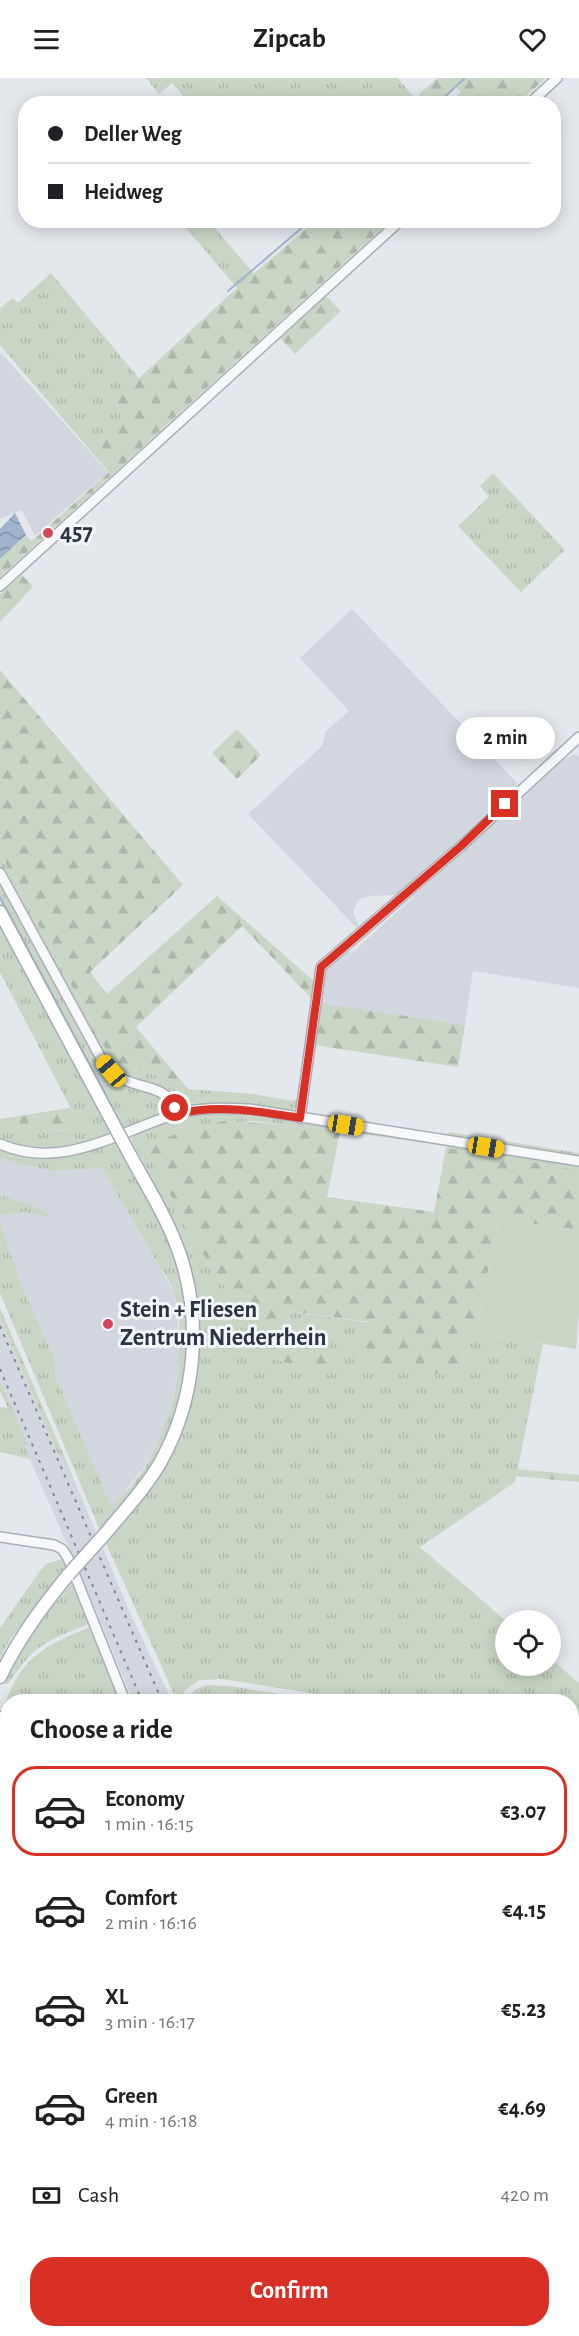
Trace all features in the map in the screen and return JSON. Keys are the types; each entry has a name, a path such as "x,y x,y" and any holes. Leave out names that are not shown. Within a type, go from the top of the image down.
{"main road":[{"path":"0,912 158,1206 178,1250 190,1294 194,1345 184,1406 160,1462 138,1494 36,1614 15,1646 0,1677"}],"street":[{"path":"538,96 557,78"},
{"path":"0,586 392,228"},
{"path":"300,1118 321,967 461,846 579,737"},
{"path":"0,873 102,1060 120,1078 166,1095 172,1101 177,1114"},
{"path":"0,1144 26,1152 65,1153 108,1141 177,1114 222,1107 249,1109 579,1161"},
{"path":"0,1537 54,1545 62,1549 68,1558 122,1694"}],"shaded area":[{"path":"0,352 108,472 35,536 22,510 0,519"},
{"path":"352,609 518,784 404,890 395,895 369,896 358,900 353,912 359,926 357,928 248,814 322,746 326,731 349,711 300,658"},
{"path":"576,754 579,757 579,988 473,971 465,1025 320,1003 325,969 344,951 352,953 563,759"},
{"name":"Stein + Fliesen Zentrum Niederrhein","path":"0,1158 52,1171 102,1168 175,1294 181,1355 169,1414 163,1433 146,1464 119,1500 111,1506 56,1377 54,1357 23,1289 0,1222 0,1215 24,1212 53,1217 35,1206 0,1195"},
{"path":"0,1318 56,1450 68,1465 131,1615 169,1694 130,1694 24,1446 27,1444 0,1381"}],"green space":[{"path":"146,78 398,78 412,96 183,96 172,83 159,94"},
{"path":"438,78 546,78 526,96 456,96 461,92 456,88 447,96 421,96 419,94"},
{"path":"186,228 215,228 254,274 237,288"},
{"path":"307,228 382,228 0,577 0,559 26,535 32,541 109,472 89,449 125,418 115,400 237,288"},
{"path":"51,273 139,378 115,400 125,418 89,449 0,345 0,308 13,298 18,303"},
{"path":"326,296 341,311 295,354 280,338"},
{"path":"493,473 565,550 521,592 458,526 489,497 480,486"},
{"path":"22,575 33,587 0,622 0,594"},
{"path":"0,670 183,885 90,972 107,994 217,896 315,982 312,999 242,926 136,1027 188,1089 171,1079 124,1067 109,1055 0,853"},
{"path":"237,729 261,755 237,779 212,753"},
{"path":"0,853 109,1055 124,1067 171,1079 188,1089 253,1094 293,1101 297,1098 296,1107 289,1112 222,1103 192,1104 180,1100 167,1089 126,1077 106,1060 0,866"},
{"path":"0,883 101,1067 114,1081 158,1096 164,1101 163,1108 156,1118 125,1130 0,902"},
{"path":"0,926 111,1135 83,1144 56,1148 28,1146 0,1138 0,1123 19,1129 40,1131 80,1126 0,972"},
{"path":"320,1003 465,1025 458,1067 314,1045"},
{"path":"70,1108 80,1126 59,1130 30,1131 0,1123 0,1119"},
{"path":"225,1112 334,1127 337,1130 251,1121 195,1127 144,1146 199,1248 273,1360 305,1341 280,1310 372,1323 459,1378 468,1336 475,1333 543,1344 515,1482 420,1547 495,1611 495,1676 561,1676 561,1668 579,1683 579,1694 316,1694 223,1679 200,1680 183,1694 174,1694 106,1543 140,1501 195,1374 199,1342 197,1303 192,1275 169,1214 130,1137 165,1123"},
{"path":"224,1121 297,1125 340,1131 327,1197 434,1212 446,1148 579,1170 579,1230 499,1219 475,1333 468,1336 459,1378 353,1356 354,1341 370,1322 281,1310 305,1341 336,1359 314,1367 273,1360 199,1248 144,1146 195,1127"},
{"path":"345,1128 579,1166 579,1170 446,1148 446,1146 340,1131"},
{"path":"449,1132 579,1153 579,1159 448,1138"},
{"path":"115,1143 157,1217 176,1258 189,1325 184,1379 176,1415 165,1442 147,1475 101,1533 0,1293 0,1222 23,1289 54,1357 56,1377 111,1506 130,1487 147,1464 170,1409 177,1380 180,1350 174,1290 102,1168 52,1171 0,1158 0,1149 44,1157 72,1155"},
{"path":"0,1195 35,1206 55,1218 24,1212 0,1215"},
{"path":"499,1219 579,1230 579,1312 576,1349 475,1333"},
{"path":"0,1308 68,1465 56,1450 0,1318"},
{"path":"0,1381 28,1444 24,1446 30,1459 0,1452 0,1407 8,1408 0,1391"},
{"path":"517,1469 579,1475 579,1482 516,1476"},
{"path":"62,1559 68,1570 11,1638 0,1658 0,1628 46,1564"},
{"path":"73,1582 89,1624 42,1645 26,1660 8,1684 5,1684 27,1638"},
{"path":"90,1627 119,1694 9,1694 27,1664 47,1647"},
{"path":"207,1685 280,1694 191,1694 194,1690"}],"water":[{"path":"15,513 26,535 0,559 0,529"}],"waterway":[{"path":"446,96 465,78"},
{"path":"228,291 302,228"},
{"path":"0,897 106,1095"}],"railway":[{"path":"0,1326 159,1694"},
{"path":"0,1369 139,1694"}],"place":[{"name":"457","path":"48,533"},
{"name":"Stein + Fliesen Zentrum Niederrhein","path":"108,1324"}],"route":[{"path":"175,1108 177,1114 222,1107 300,1118 321,967 461,846 505,804"}]}
